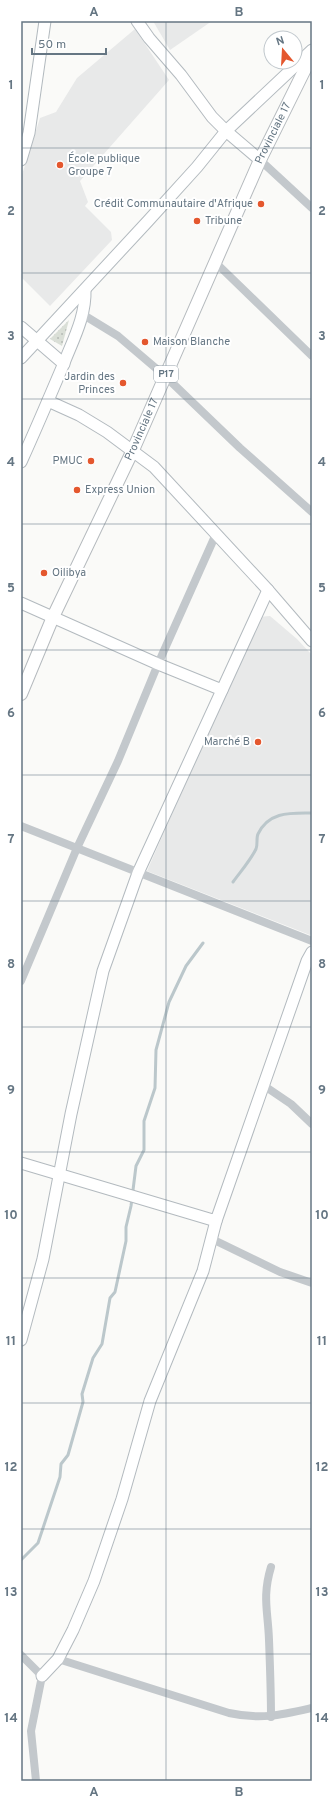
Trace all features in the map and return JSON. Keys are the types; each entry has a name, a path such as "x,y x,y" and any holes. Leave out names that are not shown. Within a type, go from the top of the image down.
{"main road":[{"name":"Provinciale 17","path":"21,694 53,617 133,450 260,160 302,72 312,55"}],"street":[{"path":"21,160 29,133 45,21"},
{"path":"137,21 149,38 181,75 212,117 312,208"},
{"path":"21,358 197,167 226,131 312,50"},
{"path":"215,262 312,356"},
{"path":"21,462 77,332 85,303 84,290"},
{"path":"82,314 118,336 165,376 240,448 312,512"},
{"path":"21,327 64,364"},
{"path":"48,401 79,415 107,432 154,467 268,590 312,641"},
{"path":"21,981 77,848 118,761 158,664 216,534"},
{"path":"21,1340 43,1258 71,1114 103,971 138,873 268,590"},
{"path":"21,603 158,664 222,690"},
{"path":"21,826 312,941"},
{"path":"36,1781 31,1731 42,1676 58,1659 73,1630 94,1580 122,1499 150,1401 203,1271 216,1221 307,961 312,952"},
{"path":"263,1085 290,1104 312,1124"},
{"path":"21,1163 59,1176 216,1221"},
{"path":"212,1239 280,1272 312,1284"},
{"path":"271,1567 267,1580 265,1607 269,1633 271,1717"},
{"path":"21,1655 42,1676"},
{"path":"58,1659 229,1713 248,1717 271,1717 312,1708"}],"shaded area":[{"path":"153,21 212,21 170,50"},
{"name":"École publique Groupe 7","path":"135,29 169,80 80,181 88,202 85,206 111,232 112,240 50,306 21,277 21,178 40,118 56,112 77,78"},
{"path":"69,320 62,346 50,339"},
{"name":"Marché B","path":"270,616 297,639 312,655 312,932 310,935 147,871 258,617"}],"waterway":[{"path":"233,882 254,853 257,847 258,834 268,821 281,815 312,813"},
{"path":"21,1560 38,1543 60,1477 61,1464 68,1455 83,1402 82,1394 93,1358 102,1344 110,1298 115,1292 126,1241 126,1227 131,1206 136,1166 144,1150 144,1121 155,1088 156,1050 169,1002 186,966 203,943"}],"place":[{"name":"École publique Groupe 7","path":"60,165"},
{"name":"Crédit Communautaire d'Afrique","path":"261,204"},
{"name":"Tribune","path":"197,221"},
{"name":"Maison Blanche","path":"145,342"},
{"name":"Jardin des Princes","path":"123,383"},
{"name":"PMUC","path":"91,461"},
{"name":"Express Union","path":"77,490"},
{"name":"Oilibya","path":"44,573"},
{"name":"Marché B","path":"258,742"}]}
